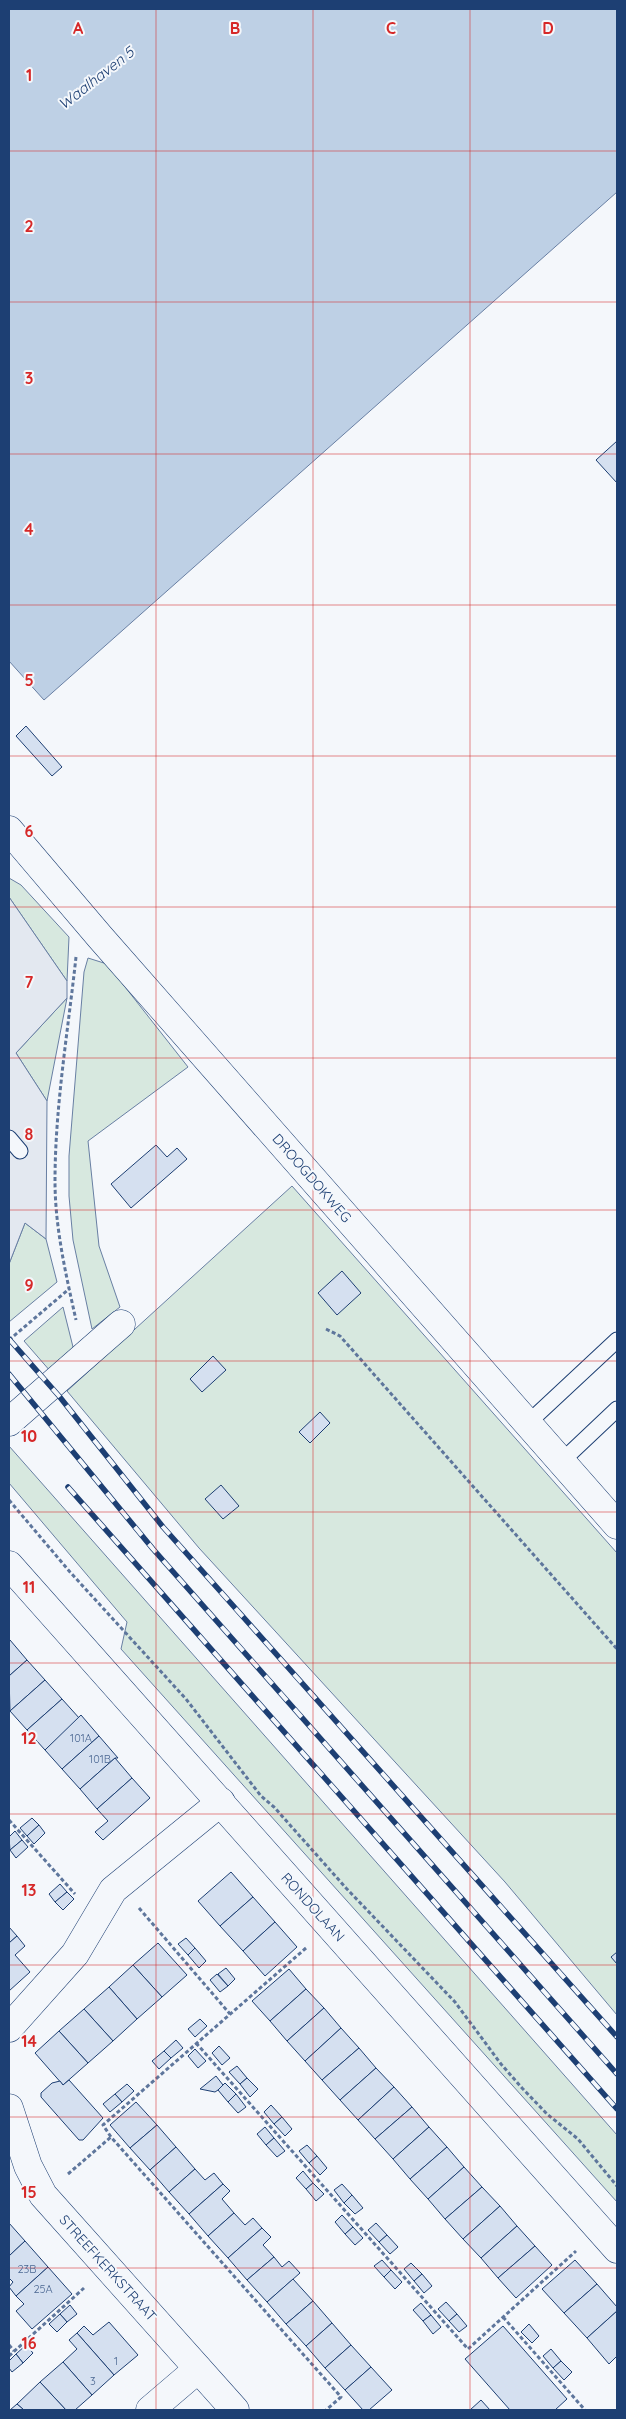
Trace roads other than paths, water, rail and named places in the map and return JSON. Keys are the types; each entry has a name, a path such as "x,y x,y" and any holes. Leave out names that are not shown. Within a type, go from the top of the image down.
{"street":[{"name":"DROOGDOKWEG","path":"13,842 81,914 617,1525"},
{"path":"9,1422 121,1324"},
{"name":"RONDOLAAN","path":"9,1565 609,2240"},
{"path":"9,2028 75,1954 113,1890 220,1802"},
{"name":"STREEFKERKSTRAAT","path":"9,2108 28,2166 43,2195 235,2410"},
{"path":"150,2410 198,2369"}],"lane":[{"path":"9,1138 20,1151"},
{"path":"528,1423 617,1340"},
{"path":"562,1461 617,1409"}],"water":[{"name":"Waalhaven 5","path":"9,9 617,9 617,192 44,700 9,661"}],"railway":[{"path":"9,1339 59,1396 163,1527 617,2037"},
{"path":"9,1374 153,1549 617,2074"},
{"path":"68,1487 617,2109"}]}
